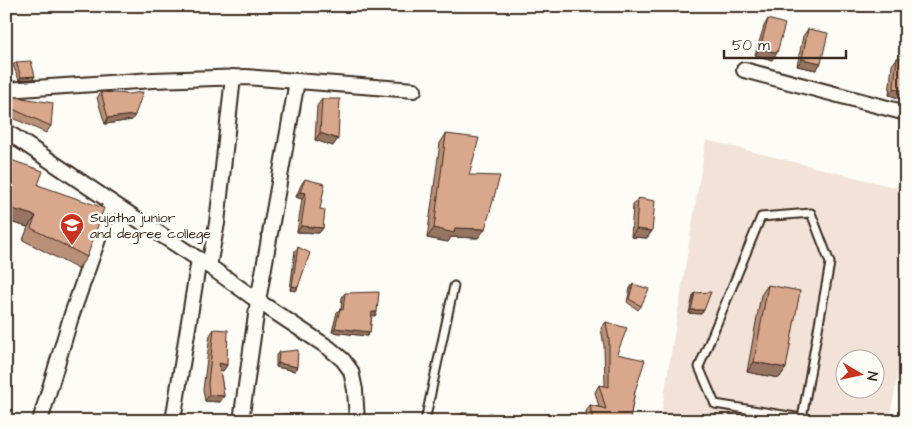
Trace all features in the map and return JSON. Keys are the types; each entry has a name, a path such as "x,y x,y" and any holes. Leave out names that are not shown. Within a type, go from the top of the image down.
{"street":[{"path":"744,70 906,113"},
{"path":"173,421 204,262 217,223 233,77"},
{"path":"6,90 153,80 233,77 414,90"},
{"path":"241,421 258,301 297,81"},
{"path":"6,131 204,262 258,301 329,348 343,360 351,371 355,390 357,421"},
{"path":"40,421 72,317 111,202"}],"lane":[{"path":"811,213 830,263 802,419 715,404 699,367 761,217 811,213"},
{"path":"425,421 454,286"}],"shaded area":[{"path":"706,140 906,190 906,333 889,421 660,421"}],"building":[{"path":"768,19 785,24 777,53 760,48"},
{"path":"808,29 828,33 821,63 802,59"},
{"path":"897,58 906,58 906,92 894,88"},
{"path":"31,61 35,76 21,77 16,62"},
{"path":"101,92 129,94 143,92 135,115 108,118"},
{"path":"10,96 53,103 51,126 6,106"},
{"path":"322,99 340,99 338,139 320,133"},
{"path":"446,134 479,138 469,175 500,176 485,229 455,228 454,233 434,228"},
{"path":"11,160 43,171 38,185 104,208 87,257 31,228 36,216 6,207 6,177"},
{"path":"305,179 325,184 320,209 325,210 323,228 301,226 306,193 300,192"},
{"path":"638,198 655,201 652,231 636,229"},
{"path":"6,244 12,246 8,261 6,261"},
{"path":"298,247 310,253 298,287 292,286"},
{"path":"633,284 649,289 641,306 629,299"},
{"path":"768,285 800,291 786,368 754,362"},
{"path":"379,292 377,312 372,312 370,332 335,328 340,309 343,310 345,293"},
{"path":"711,292 704,310 691,310 695,293"},
{"path":"606,322 627,328 617,354 645,360 635,391 630,421 593,421 590,405 606,409 599,385 609,387 609,339"},
{"path":"214,329 228,330 227,365 219,363 224,396 209,395 208,383"},
{"path":"298,350 297,367 278,363 279,352"},
{"path":"462,413 483,414 482,421 461,421"},
{"path":"290,414 289,421 273,421 273,415"}],"place":[{"name":"Sujatha junior and degree college","path":"72,246"}]}
